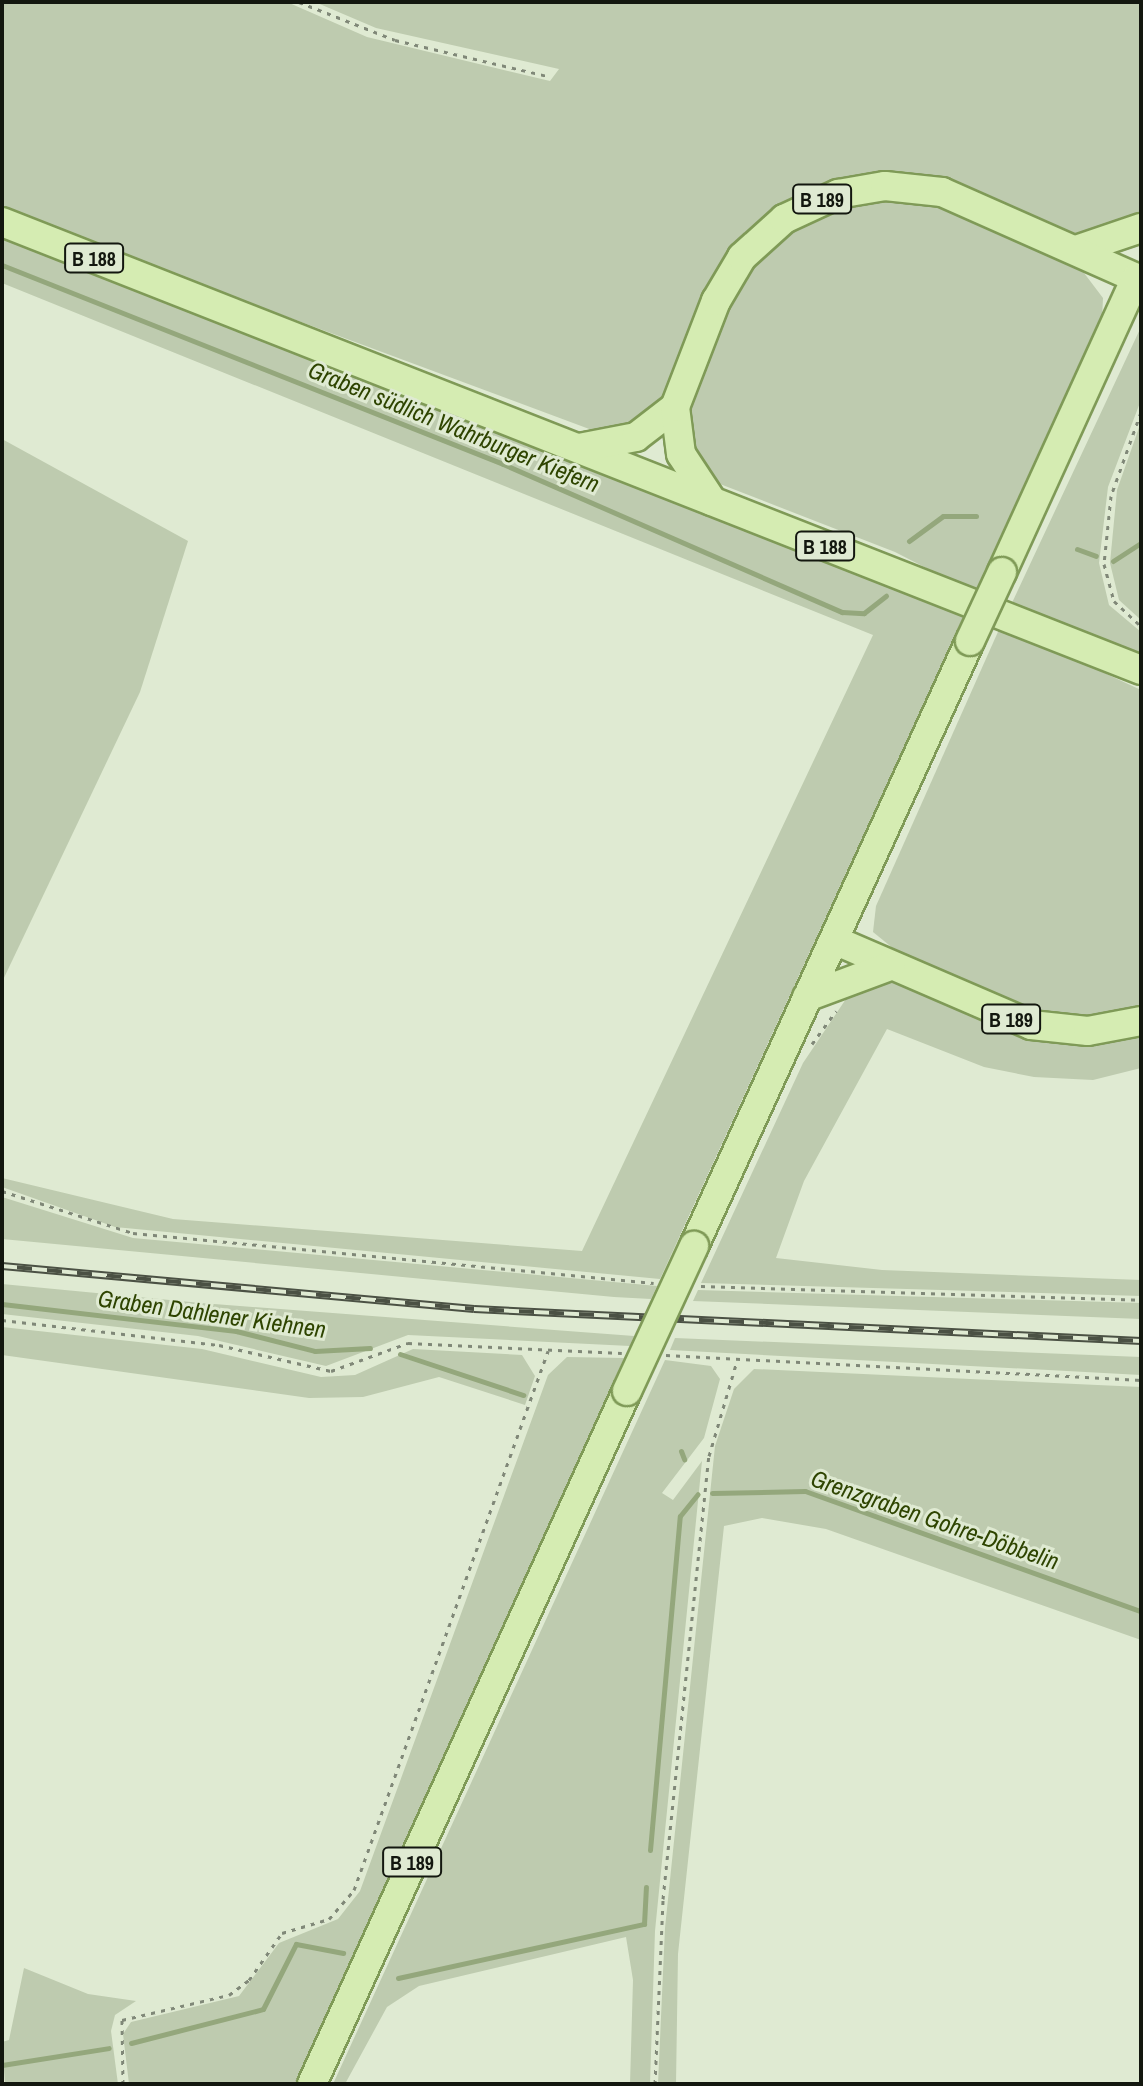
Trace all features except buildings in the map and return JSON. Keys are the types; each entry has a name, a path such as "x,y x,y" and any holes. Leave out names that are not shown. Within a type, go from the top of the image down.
{"main road":[{"name":"B 189","path":"312,2084 1136,278 932,190 877,186 820,200 769,230 735,266 675,407 636,437 577,448"},
{"name":"B 188","path":"2,222 577,448"},
{"path":"1076,250 1141,228"},
{"path":"675,407 681,454 712,501"},
{"path":"577,448 712,501"},
{"name":"B 188","path":"712,501 1141,670"},
{"name":"B 189","path":"834,940 1040,1027 1088,1031 1141,1021"},
{"path":"807,997 890,966"}],"path":[{"path":"299,2 395,40 547,76"},
{"path":"1141,412 1111,496 1104,564 1114,601 1141,626"},
{"path":"2,1191 133,1233 671,1284"},
{"path":"686,1285 1141,1300"},
{"path":"2,1320 219,1345 331,1371 408,1343 634,1353"},
{"path":"123,2084 122,2020 229,1995 249,1980 282,1933 329,1919 354,1890 548,1351"},
{"path":"649,1354 1141,1380"},
{"path":"655,2084 663,1899 709,1456 737,1361"}],"green space":[{"path":"2,2 287,2 367,37 550,81 559,69 376,28 315,2 1141,2 1141,210 1127,224 1083,237 964,187 794,199 648,421 600,433 2,211"},
{"path":"870,198 935,201 1078,265 1103,298 1102,319 975,593 895,552 720,484 688,448 689,402 719,319 752,262 806,218"},
{"path":"2,232 966,611 660,1279 115,1227 2,1187 2,1178 173,1219 582,1251 873,635 2,283"},
{"path":"1141,327 1141,400 1108,487 1099,563 1109,605 1141,632 1141,659 1010,607"},
{"path":"1141,422 1141,620 1119,600 1110,563 1117,490"},
{"path":"2,439 188,541 140,692 2,982"},
{"path":"1001,625 1141,690 1141,1009 1109,1018 1047,1018 905,958 873,932 876,906"},
{"path":"886,980 1035,1039 1093,1044 1141,1034 1141,1068 1093,1080 1034,1077 984,1067 887,1029 804,1181 776,1258 882,1270 1141,1280 1141,1296 701,1283 803,1063 854,987"},
{"path":"2,1197 133,1238 657,1286 651,1299 614,1297 2,1239"},
{"path":"2,1284 201,1303 634,1336 630,1346 408,1335 326,1366 198,1336 2,1314"},
{"path":"698,1290 1141,1303 1141,1319 693,1301"},
{"path":"2,1327 202,1349 321,1377 355,1375 413,1349 522,1355 535,1376 525,1405 439,1377 363,1397 309,1398 2,1355"},
{"path":"675,1338 1141,1357 1141,1375 670,1350"},
{"path":"567,1357 624,1358 299,2084 129,2084 123,2034 131,2022 239,1996 279,1943 338,1919 360,1891 548,1375"},
{"path":"665,1360 711,1366 720,1379 704,1438 662,1493 673,1500 702,1461 655,1931 650,2084 630,2084 633,1980 626,1937 419,1986 387,2007 345,2084 333,2084"},
{"path":"754,1369 1141,1387 1141,1640 826,1529 762,1518 724,1526 678,1954 676,2084 658,2084 665,1928 715,1446 734,1389"},
{"path":"24,1968 88,1994 136,2001 115,2015 111,2031 118,2084 5,2084 2,2042 9,2040"}],"waterway":[{"name":"Graben südlich Wahrburger Kiefern","path":"2,265 503,464 842,612 864,613 886,596"},
{"name":"Graben südlich Wahrburger Kiefern","path":"909,541 943,516 976,516"},
{"name":"Graben südlich Wahrburger Kiefern","path":"1113,561 1141,543"},
{"name":"Graben südlich Wahrburger Kiefern","path":"1077,549 1096,556"},
{"name":"Graben Dahlener Kiehnen","path":"2,1304 236,1331 315,1351 370,1348"},
{"name":"Graben Dahlener Kiehnen","path":"400,1354 523,1395"},
{"name":"Graben Dahlener Kiehnen","path":"681,1451 684,1459"},
{"name":"Grenzgraben Gohre-Döbbelin","path":"712,1493 805,1491 1141,1611"},
{"name":"Grenzgraben Gohre-Döbbelin","path":"650,1850 680,1516 698,1494"},
{"name":"Grenzgraben Gohre-Döbbelin","path":"398,1978 644,1924 646,1887"},
{"name":"Grenzgraben Gohre-Döbbelin","path":"131,2043 263,2009 296,1944 343,1953"},
{"name":"Grenzgraben Gohre-Döbbelin","path":"2,2065 109,2048"}],"railway":[{"path":"2,1266 474,1309 1141,1341"}]}
